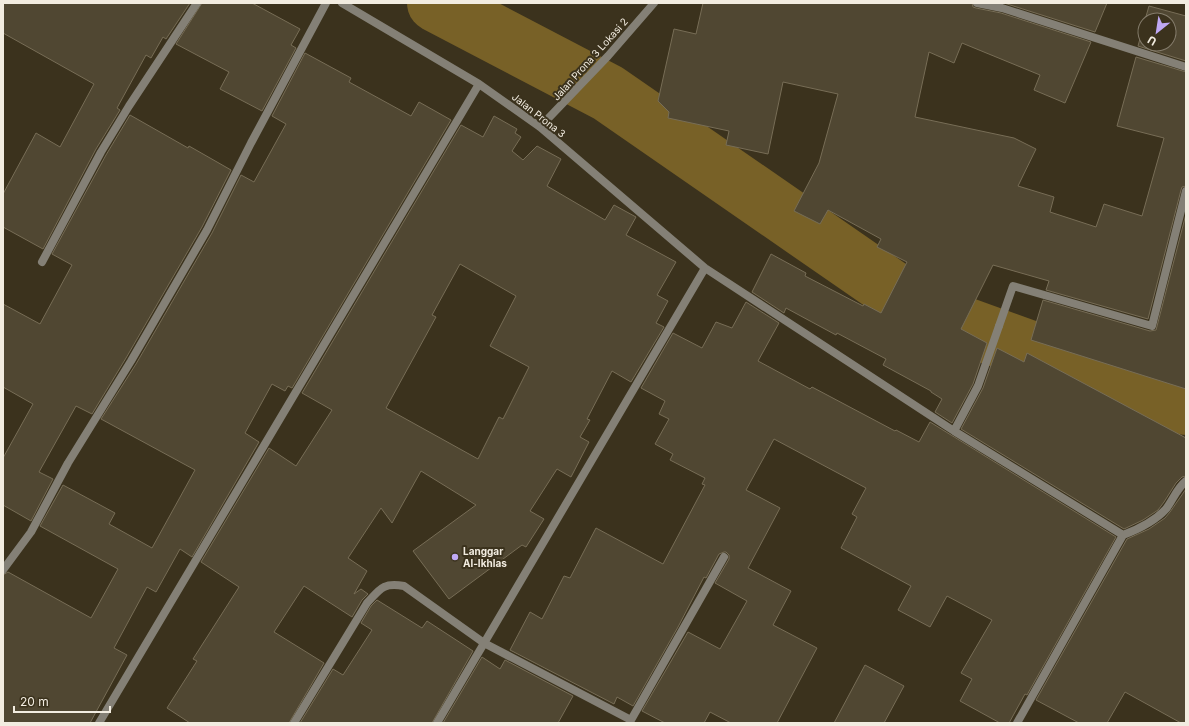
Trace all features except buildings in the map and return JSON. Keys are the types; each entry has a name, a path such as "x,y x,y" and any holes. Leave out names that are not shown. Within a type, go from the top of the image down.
{"street":[{"path":"42,262 101,152 129,106 197,3"},
{"path":"3,570 30,532 68,463 131,360 207,230 251,143 326,3"},
{"name":"Jalan Prona 3","path":"342,3 479,84 540,128 705,268 954,431 1123,535"},
{"name":"Jalan Prona 3 Lokasi 2","path":"540,128 608,56 654,3"},
{"path":"977,3 1002,8 1186,67"},
{"path":"99,723 479,84"},
{"path":"954,431 978,386 1013,286 1152,326 1186,190"},
{"path":"437,723 705,268"},
{"path":"1017,723 1123,535 1154,520 1165,509 1186,481"},
{"path":"294,723 367,604 378,591 392,584 404,586 484,643 632,722 724,557"}],"waterway":[{"path":"436,3 608,93 923,311 1186,406"}],"place":[{"name":"Langgar Al-Ikhlas","path":"455,557"}]}
